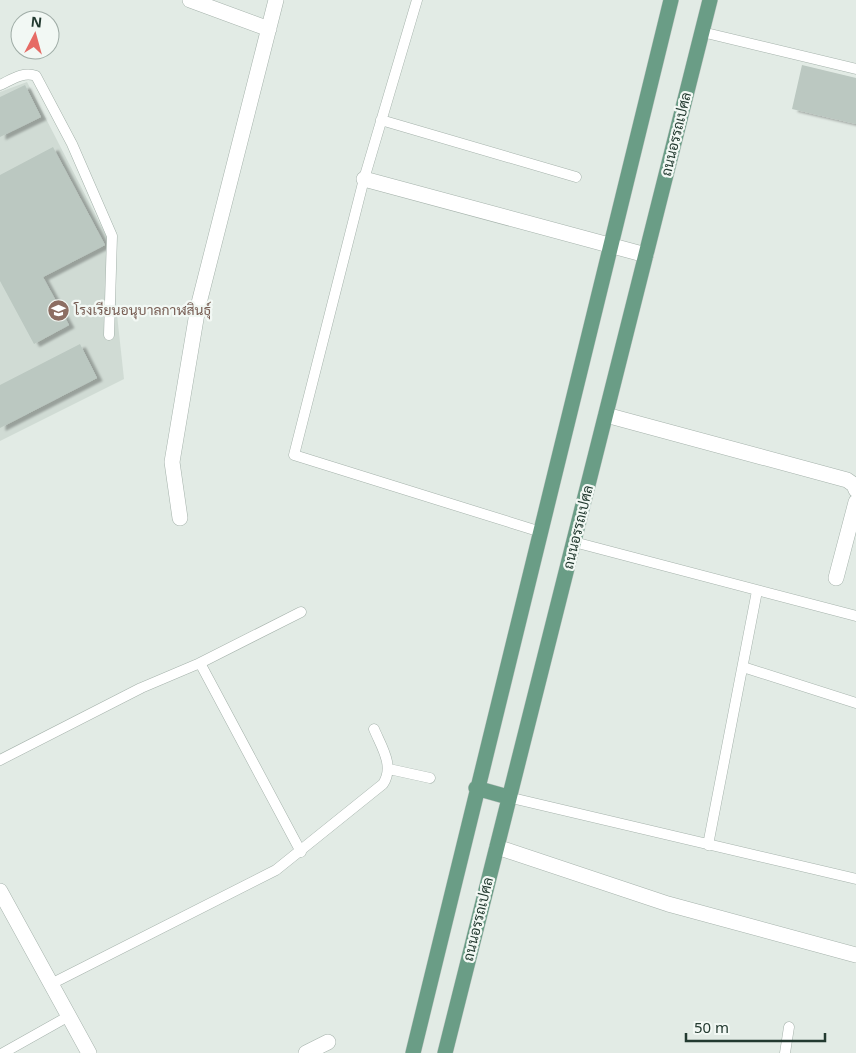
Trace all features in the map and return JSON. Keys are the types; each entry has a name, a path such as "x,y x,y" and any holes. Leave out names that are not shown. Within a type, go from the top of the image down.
{"main road":[{"path":"413,1053 476,788 541,532 671,0"},
{"name":"ถนนอรรถเปศล","path":"444,1053 710,0"},
{"path":"476,788 508,797"}],"street":[{"path":"190,0 269,29"},
{"path":"180,518 172,462 198,307 276,0"},
{"path":"364,179 646,255"},
{"path":"606,415 847,480 854,484 856,490"},
{"path":"836,578 852,538 856,502"},
{"path":"497,847 668,904 856,955"},
{"path":"0,891 89,1053"},
{"path":"306,1053 328,1042"}],"lane":[{"path":"417,0 364,179 294,455 541,532"},
{"path":"702,32 856,69"},
{"path":"0,85 22,74 29,73 36,76 72,144 109,225 113,246 110,335"},
{"path":"381,120 576,177"},
{"path":"574,542 856,616"},
{"path":"708,844 757,591"},
{"path":"0,760 141,688 200,663 301,612"},
{"path":"200,663 301,852"},
{"path":"742,667 856,703"},
{"path":"51,984 276,870 301,852 383,784 389,769 374,729"},
{"path":"389,769 430,778"},
{"path":"508,797 856,879"},
{"path":"3,1053 68,1016"},
{"path":"786,1053 788,1028"}],"shaded area":[{"name":"โรงเรียนอนุบาลกาฬสินธุ์","path":"27,82 109,241 124,379 0,441 0,92"}],"building":[{"path":"802,65 856,78 856,124 792,109"},
{"path":"25,85 41,117 0,137 0,97"},
{"path":"53,147 105,245 43,277 69,325 34,344 0,281 0,175"},
{"path":"80,344 97,378 0,428 0,385"}],"place":[{"name":"โรงเรียนอนุบาลกาฬสินธุ์","path":"58,310"}]}
